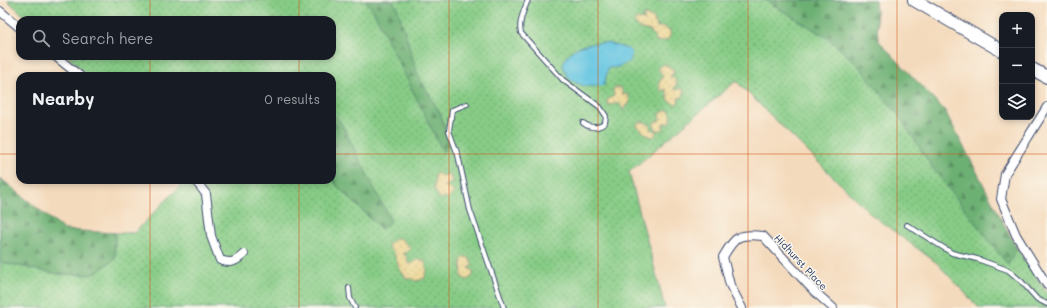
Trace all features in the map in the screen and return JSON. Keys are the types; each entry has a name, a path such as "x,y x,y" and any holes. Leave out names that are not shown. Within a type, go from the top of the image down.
{"street":[{"path":"914,0 999,49"},
{"path":"0,12 16,25"},
{"path":"60,60 75,72"},
{"path":"1035,71 1047,77"},
{"path":"1047,107 1006,174 1001,199 1016,235 1047,286"},
{"path":"198,184 206,194 211,236 220,260 227,263 235,262 244,254"},
{"name":"Hidhurst Place","path":"742,308 730,285 723,257 733,240 746,234 764,236 814,292 833,308"}],"lane":[{"path":"528,0 521,20 521,33 563,80 594,101 601,109 606,119 605,123 598,127 588,126 583,123"},
{"path":"467,104 452,110 449,131 458,155 470,210 504,308"},
{"path":"907,225 952,253 977,259 1008,270 1022,281 1037,300 1047,304"},
{"path":"349,288 350,298 355,308"}],"green space":[{"path":"7,0 875,0 878,40 1047,293 1047,308 979,308 937,263 872,215 736,81 629,172 665,308 0,308 0,178 67,233 134,233 182,184 336,184 336,72 84,72 71,60 336,60 336,16 25,16"},
{"path":"365,0 391,0 397,7 418,75 441,115 449,143 443,152 372,8"},
{"path":"765,0 875,0 878,40 945,111 1017,249 1008,265 932,167 898,114 856,63 826,37"},
{"path":"336,117 340,121 391,221 381,229 337,186"},
{"path":"0,178 64,230 115,233 115,259 92,275 57,274 0,262"}],"sand":[{"path":"645,15 653,18 657,27 663,27 670,31 670,37 661,42 656,41 651,31 641,29 634,23 636,19 645,20 643,16"},
{"path":"665,64 673,69 674,73 670,76 675,79 677,84 674,88 676,90 682,88 684,91 683,97 678,98 679,102 676,104 669,101 666,89 662,91 659,85 663,76 659,70 659,67"},
{"path":"618,87 622,89 622,95 628,94 630,103 625,106 625,112 619,103 610,105 607,103 608,99 614,96 613,89"},
{"path":"666,110 670,111 672,118 669,124 663,123 664,129 658,131 654,126 654,122 660,120 659,115"},
{"path":"639,122 645,122 650,125 650,129 657,131 656,135 653,137 645,133 636,126"},
{"path":"438,173 441,176 450,174 452,182 445,186 454,193 448,199 445,197 440,199 434,189 435,174"},
{"path":"397,238 400,238 410,247 409,251 402,254 406,255 408,262 411,264 419,259 425,261 427,271 424,279 415,281 411,278 407,279 399,268 394,253 388,247 389,243"},
{"path":"465,256 469,258 473,265 469,268 473,270 473,276 467,280 462,277 461,261"}],"water":[{"path":"607,43 628,49 632,53 630,61 618,67 608,68 604,85 585,86 579,84 573,81 565,72 563,65 566,58 575,49 580,46"}]}
